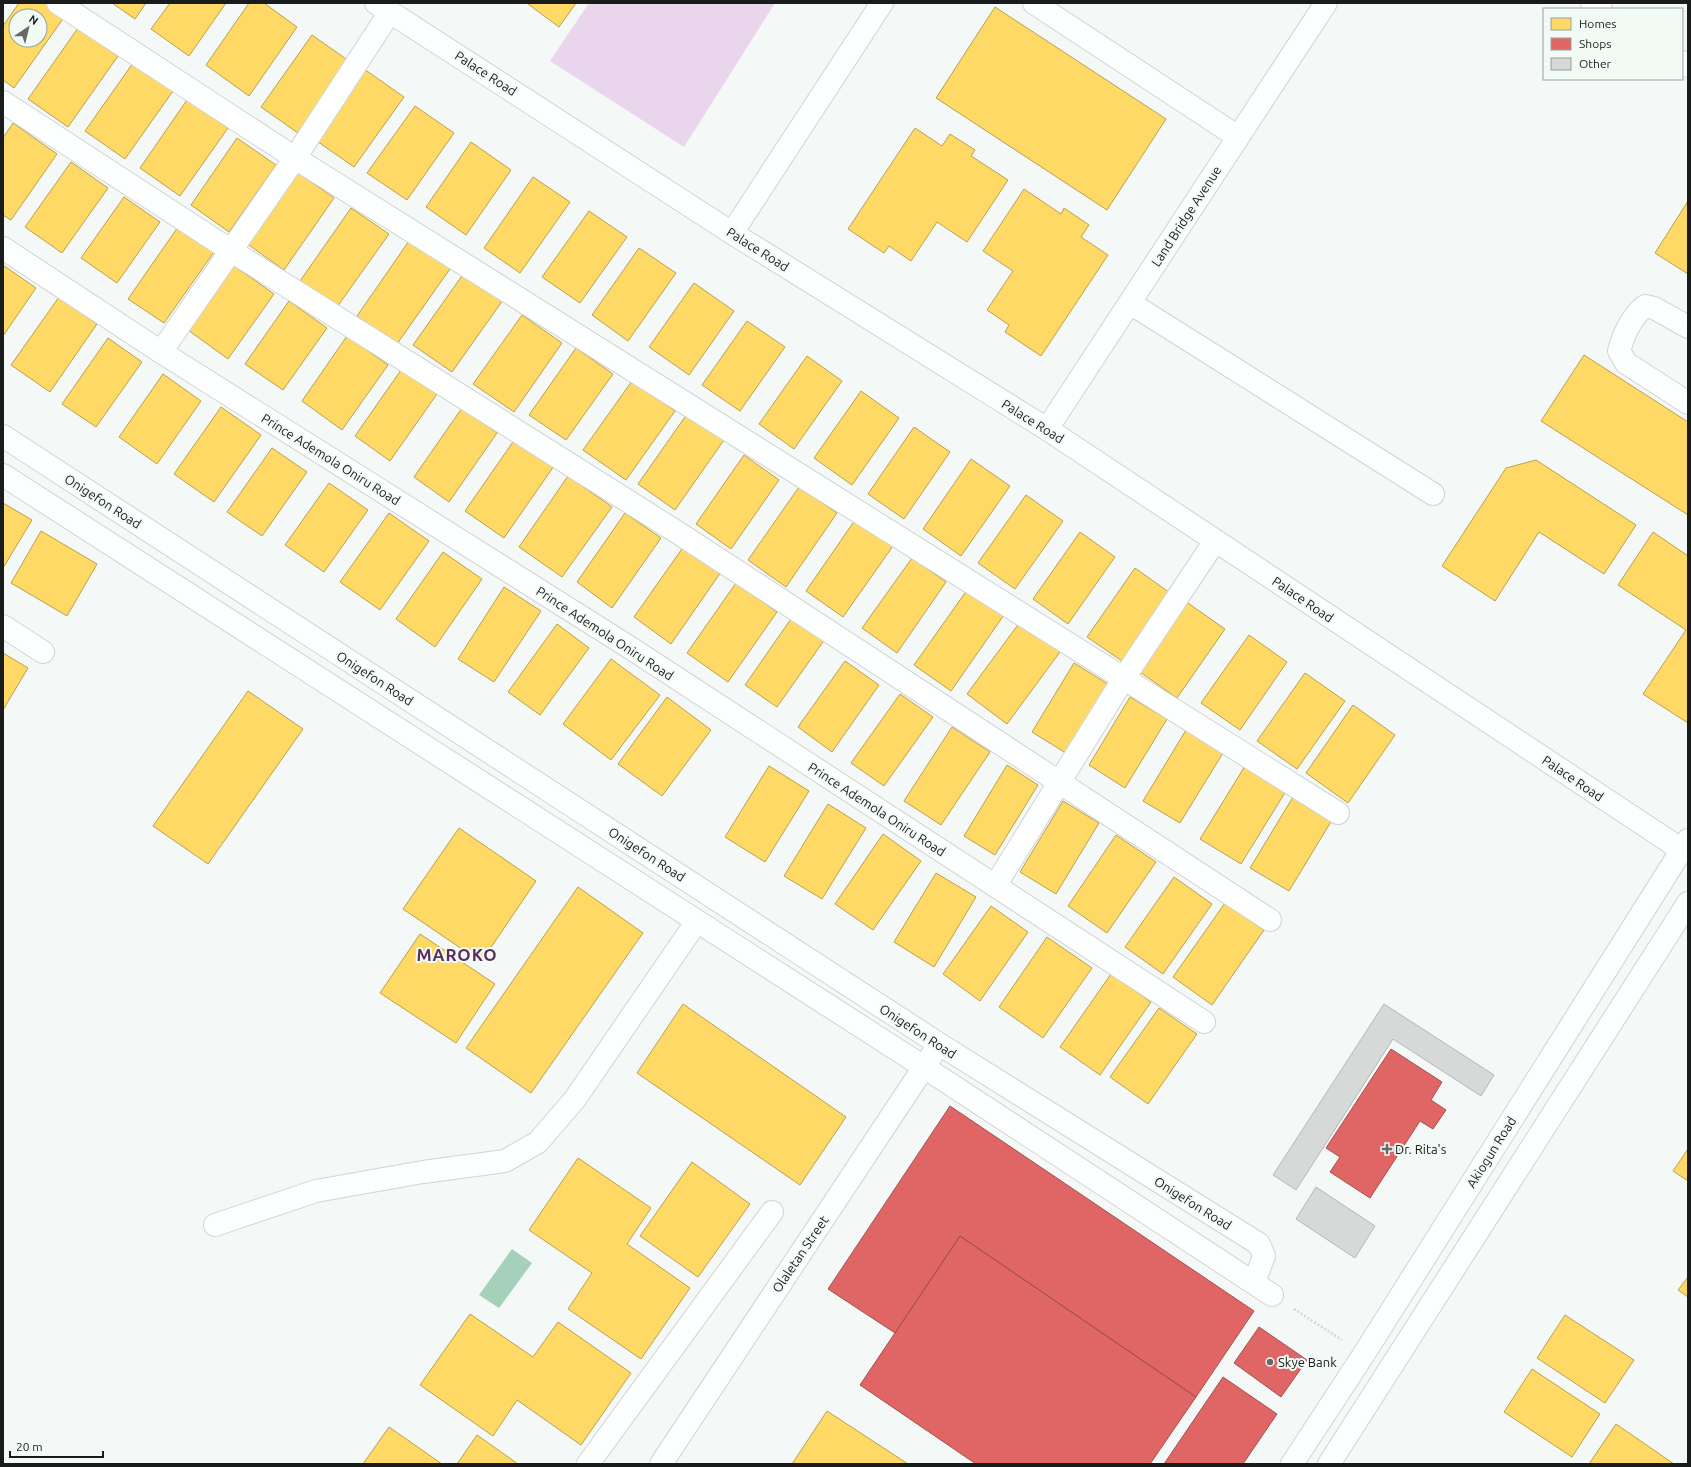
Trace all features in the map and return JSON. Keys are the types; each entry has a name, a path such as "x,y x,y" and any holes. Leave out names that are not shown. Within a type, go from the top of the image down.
{"street":[{"path":"58,3 295,158 1338,813"},
{"path":"732,233 882,3"},
{"path":"1034,3 1238,137"},
{"name":"Land Bridge Avenue","path":"1047,430 1326,3"},
{"path":"161,352 295,158 383,7"},
{"name":"Palace Road","path":"383,7 732,233 1047,430 1215,541 1685,845"},
{"path":"3,102 230,250 680,534 1270,920"},
{"name":"Prince Ademola Oniru Road","path":"3,248 161,352 622,643 1204,1022"},
{"path":"1130,303 1433,494"},
{"path":"1688,327 1654,308 1645,306 1637,313 1621,342 1619,351 1626,363 1688,403"},
{"name":"Onigefon Road","path":"3,436 939,1044 1259,1244 1264,1256 1258,1272 1251,1282"},
{"name":"Onigefon Road","path":"3,475 924,1067 1272,1295"},
{"path":"995,886 1124,678 1215,541"},
{"path":"3,626 43,652"},
{"name":"Akiogun Road","path":"1292,1464 1364,1354 1685,845"},
{"path":"1329,1464 1688,903"},
{"path":"215,1225 316,1191 423,1172 505,1162 538,1142 575,1099 697,921"},
{"name":"Olaletan Street","path":"661,1464 939,1044"},
{"path":"588,1464 772,1212"}],"path":[{"path":"1272,1295 1364,1354"}],"shaded area":[{"path":"589,3 775,3 684,147 550,61"},
{"path":"512,1249 532,1263 499,1308 479,1295"}],"building: Homes":[{"path":"19,3 46,3 65,16 48,40 48,8 16,8"},
{"path":"112,3 146,3 135,19"},
{"path":"170,3 226,3 189,56 151,29"},
{"path":"249,3 264,3 297,27 249,96 206,65"},
{"path":"576,3 559,27 528,4"},
{"path":"995,7 1166,119 1107,210 936,98"},
{"path":"8,19 8,48 42,48 14,88 3,80 3,26"},
{"path":"78,28 118,56 68,127 28,99"},
{"path":"312,35 349,61 298,133 261,107"},
{"path":"133,63 173,91 125,159 85,131"},
{"path":"364,69 404,97 354,167 314,139"},
{"path":"187,100 228,128 180,196 140,168"},
{"path":"415,106 454,133 407,200 367,173"},
{"path":"13,123 57,154 11,220 3,215 3,138"},
{"path":"915,128 942,146 950,134 975,150 971,156 1008,180 967,242 937,222 911,261 889,246 884,253 848,229"},
{"path":"237,138 276,165 229,232 191,205"},
{"path":"471,142 511,170 466,235 426,207"},
{"path":"71,162 108,188 62,253 25,227"},
{"path":"296,171 334,198 284,270 246,243"},
{"path":"533,177 570,202 520,273 484,248"},
{"path":"1024,189 1061,214 1064,208 1089,225 1081,237 1108,255 1041,356 1005,332 1009,325 987,310 1013,271 983,251"},
{"path":"124,197 160,222 117,283 81,258"},
{"path":"1688,201 1688,274 1655,253"},
{"path":"351,208 389,234 337,307 300,281"},
{"path":"589,211 627,237 580,303 542,277"},
{"path":"178,227 214,252 164,323 128,299"},
{"path":"411,238 452,266 397,344 357,316"},
{"path":"639,248 676,273 628,341 592,315"},
{"path":"3,265 36,288 3,336"},
{"path":"233,265 274,294 228,359 188,330"},
{"path":"464,273 503,300 452,372 413,345"},
{"path":"694,283 734,311 689,375 649,347"},
{"path":"59,297 97,324 50,392 11,365"},
{"path":"289,301 327,328 283,390 245,364"},
{"path":"522,315 562,343 514,412 473,384"},
{"path":"747,321 785,347 740,411 702,385"},
{"path":"347,336 388,365 342,430 302,401"},
{"path":"108,338 142,362 96,427 62,404"},
{"path":"576,348 613,374 566,440 529,415"},
{"path":"1584,355 1688,422 1688,515 1541,421"},
{"path":"807,356 842,381 794,449 759,424"},
{"path":"401,370 437,394 390,461 355,436"},
{"path":"163,374 201,401 157,464 119,437"},
{"path":"632,381 675,411 626,480 583,450"},
{"path":"861,391 899,418 852,485 814,458"},
{"path":"221,407 261,435 214,502 174,474"},
{"path":"462,408 497,433 449,502 414,477"},
{"path":"687,414 724,440 675,510 638,484"},
{"path":"914,427 950,452 904,519 868,494"},
{"path":"515,439 554,466 504,538 465,511"},
{"path":"272,448 307,472 262,536 227,512"},
{"path":"744,455 779,480 731,549 696,524"},
{"path":"971,459 1010,486 961,556 923,529"},
{"path":"1536,460 1636,525 1604,574 1539,532 1495,601 1442,566 1506,468"},
{"path":"568,476 612,507 562,577 519,547"},
{"path":"329,483 368,510 324,572 285,545"},
{"path":"799,487 837,513 786,587 748,560"},
{"path":"1026,495 1063,521 1015,589 978,563"},
{"path":"3,503 32,520 3,568"},
{"path":"389,513 429,541 380,610 340,582"},
{"path":"625,513 661,538 612,608 577,582"},
{"path":"855,520 893,546 843,617 806,591"},
{"path":"41,531 97,564 67,616 11,583"},
{"path":"1080,532 1115,557 1068,624 1033,599"},
{"path":"1653,532 1688,556 1688,723 1643,694 1686,630 1618,585"},
{"path":"684,546 721,572 671,644 634,617"},
{"path":"443,552 482,579 435,647 396,619"},
{"path":"912,558 946,582 897,653 862,628"},
{"path":"1135,568 1170,593 1122,661 1087,637"},
{"path":"736,583 777,612 728,682 687,653"},
{"path":"504,587 541,611 494,682 458,659"},
{"path":"967,590 1004,615 951,691 914,665"},
{"path":"1185,601 1225,629 1177,698 1137,670"},
{"path":"793,616 825,639 777,707 745,685"},
{"path":"1020,622 1060,652 1007,724 967,694"},
{"path":"557,624 589,648 540,715 508,692"},
{"path":"1249,635 1287,662 1240,730 1201,703"},
{"path":"3,653 28,668 3,710"},
{"path":"611,659 660,695 611,760 563,724"},
{"path":"845,661 879,685 832,752 798,727"},
{"path":"1074,663 1111,686 1069,755 1032,732"},
{"path":"1305,673 1345,701 1297,769 1257,741"},
{"path":"248,691 303,729 208,864 153,826"},
{"path":"900,694 933,717 884,786 851,763"},
{"path":"667,697 711,730 662,796 618,764"},
{"path":"1130,697 1167,719 1125,788 1089,765"},
{"path":"1353,705 1395,735 1348,803 1306,773"},
{"path":"952,727 990,752 941,825 904,801"},
{"path":"1186,730 1223,753 1180,823 1143,801"},
{"path":"1007,765 1038,785 995,855 964,836"},
{"path":"769,766 809,791 765,862 725,837"},
{"path":"1245,766 1286,791 1241,864 1200,839"},
{"path":"1293,797 1332,820 1289,891 1250,868"},
{"path":"1063,801 1099,823 1056,894 1020,872"},
{"path":"828,804 866,828 822,899 784,876"},
{"path":"459,828 536,881 481,962 403,909"},
{"path":"883,834 921,861 873,930 835,904"},
{"path":"1116,835 1156,862 1107,933 1068,906"},
{"path":"936,873 976,897 934,967 894,942"},
{"path":"1174,877 1212,904 1163,974 1125,947"},
{"path":"578,887 643,933 531,1093 466,1048"},
{"path":"1225,903 1264,930 1212,1005 1173,977"},
{"path":"991,906 1028,932 980,1001 943,974"},
{"path":"420,934 495,984 456,1043 380,993"},
{"path":"1047,937 1092,968 1043,1038 999,1007"},
{"path":"1111,974 1151,1002 1100,1075 1060,1047"},
{"path":"683,1004 846,1117 800,1185 637,1073"},
{"path":"1159,1008 1197,1034 1148,1104 1110,1077"},
{"path":"1688,1149 1688,1181 1673,1171"},
{"path":"578,1158 651,1208 627,1244 690,1288 641,1359 568,1309 592,1273 529,1230"},
{"path":"692,1162 750,1204 698,1277 640,1236"},
{"path":"1688,1277 1688,1297 1678,1290"},
{"path":"470,1314 533,1357 558,1322 631,1373 581,1445 517,1400 493,1436 420,1385"},
{"path":"1565,1315 1634,1360 1605,1403 1537,1358"},
{"path":"1532,1369 1600,1414 1572,1457 1504,1412"},
{"path":"827,1411 908,1464 792,1464"},
{"path":"1616,1424 1674,1464 1589,1464"},
{"path":"389,1427 442,1464 363,1464"},
{"path":"477,1435 518,1464 457,1464"}],"building: Shops":[{"path":"1391,1049 1442,1082 1431,1100 1446,1110 1433,1129 1420,1121 1370,1198 1330,1172 1340,1157 1326,1148"},
{"path":"950,1106 1254,1311 1196,1397 960,1236 895,1333 828,1289"},
{"path":"960,1236 1196,1397 1150,1464 976,1464 860,1385"},
{"name":"Skye Bank","path":"1259,1327 1307,1360 1281,1397 1234,1363"},
{"path":"1223,1377 1277,1414 1243,1464 1164,1464"}],"building: Other":[{"path":"1384,1004 1494,1075 1481,1096 1393,1039 1296,1190 1273,1175"},
{"path":"1316,1187 1375,1226 1355,1258 1296,1219"}],"place":[{"name":"Dr. Rita's","path":"1387,1149"},
{"name":"Skye Bank","path":"1270,1362"}],"district":[{"name":"MAROKO","path":"457,955"}]}
